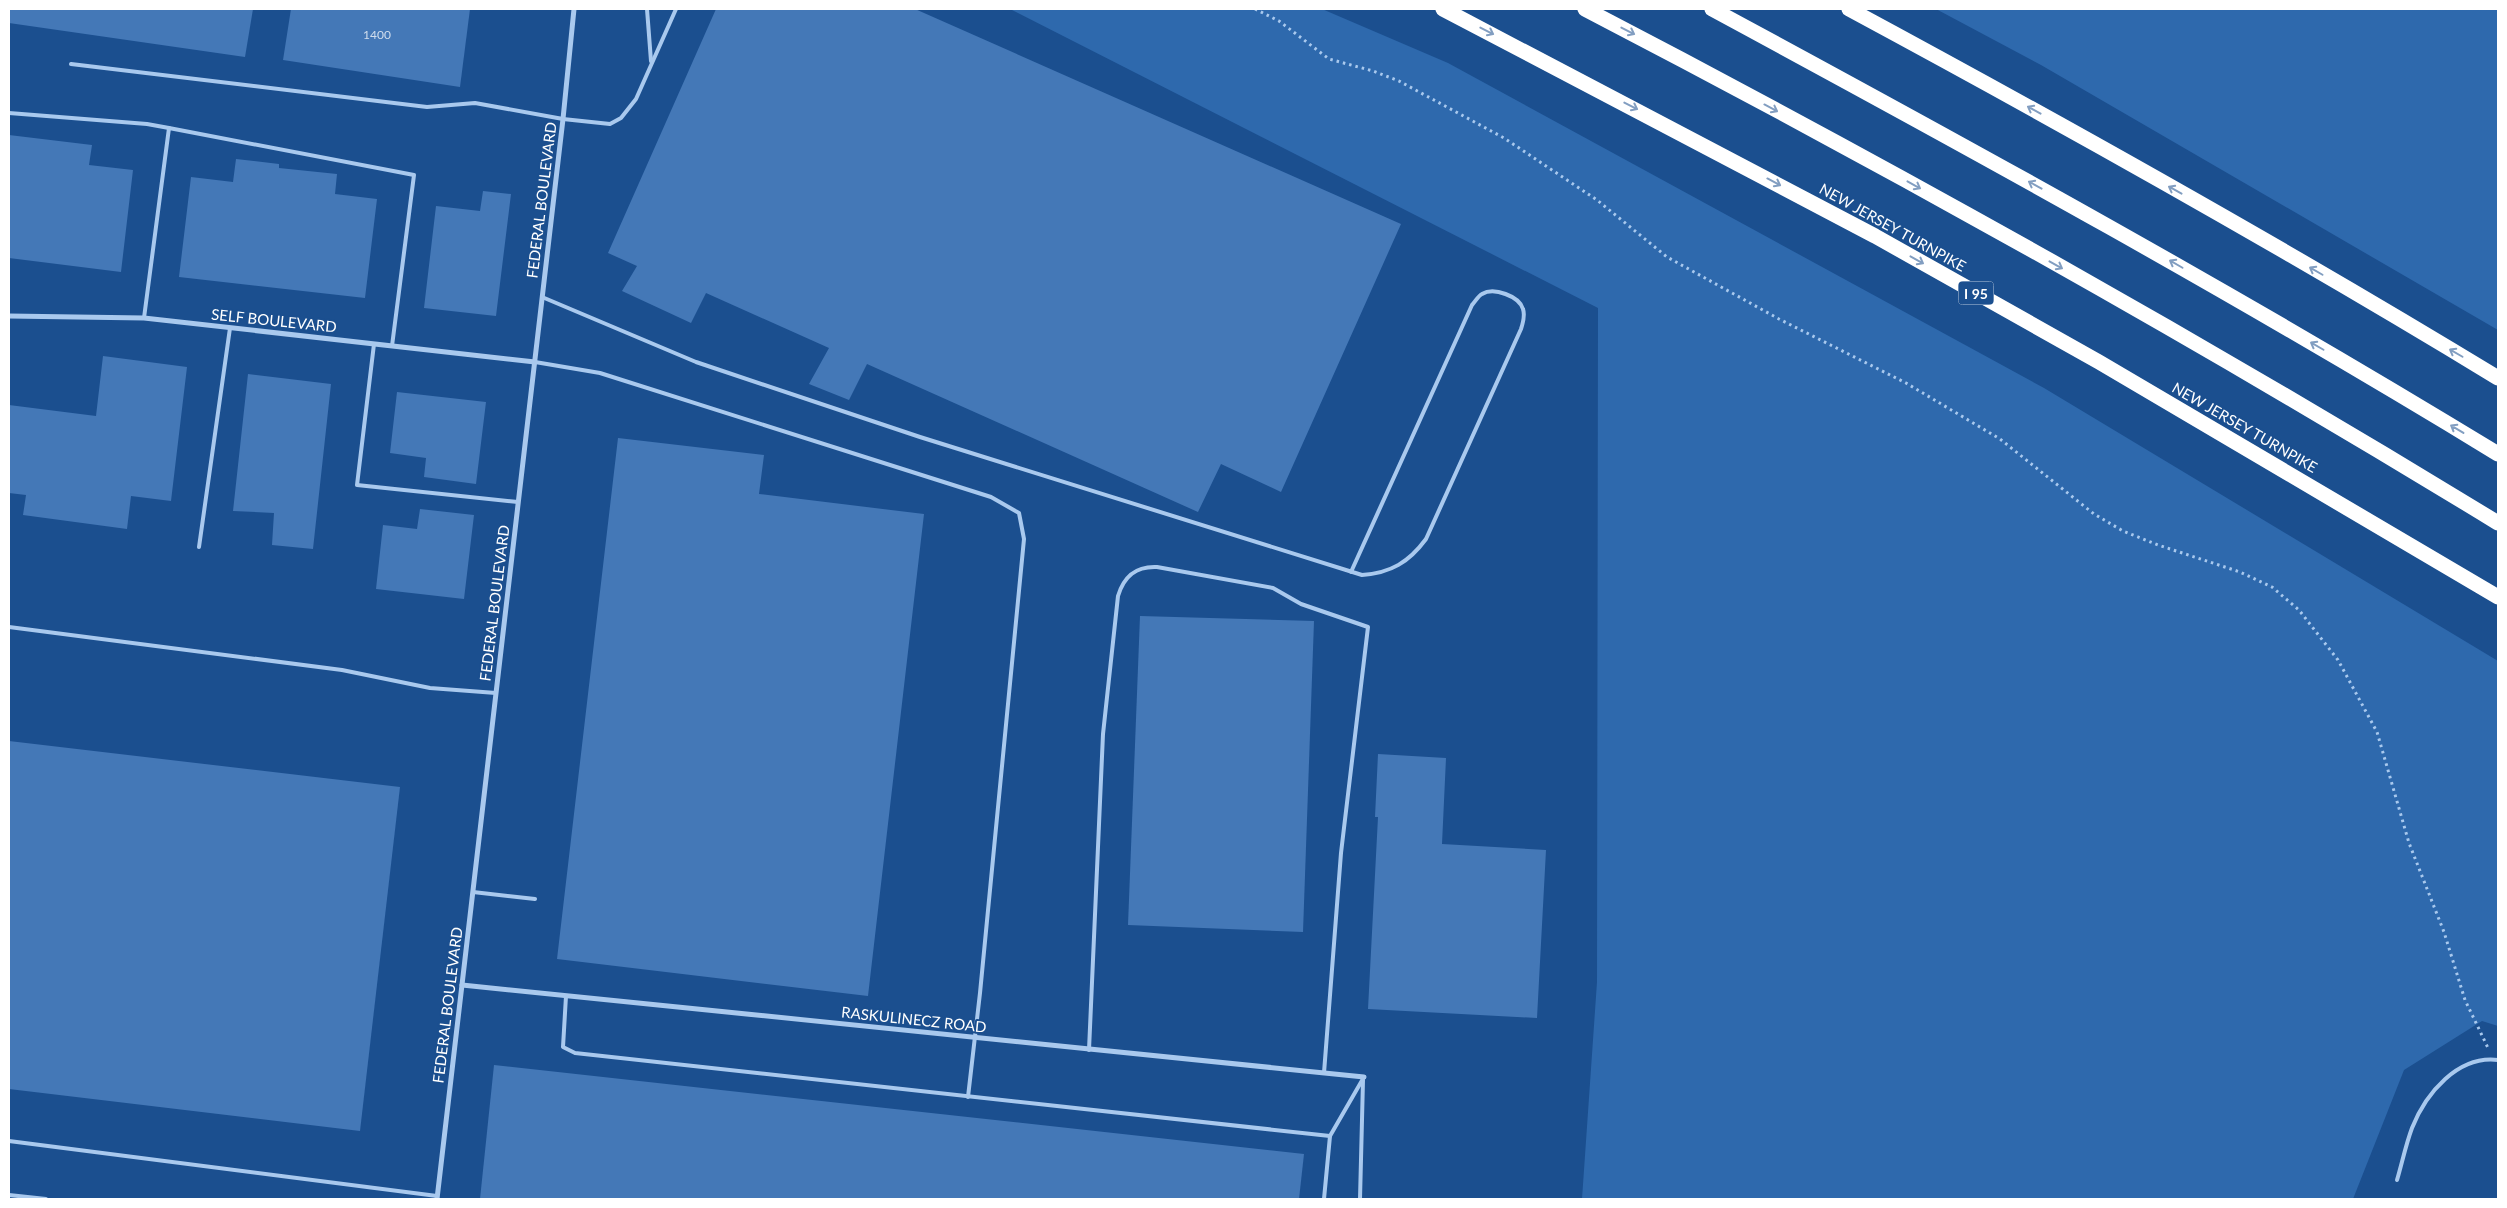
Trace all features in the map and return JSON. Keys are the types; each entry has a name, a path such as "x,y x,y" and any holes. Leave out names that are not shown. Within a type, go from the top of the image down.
{"highway":[{"name":"NEW JERSEY TURNPIKE","path":"1443,9 1875,236 2099,362 2498,597"},
{"path":"1585,9 1906,181 2132,307 2498,523"},
{"path":"1712,9 1931,127 2162,256 2498,454"},
{"path":"1850,9 2196,202 2498,378"}],"street":[{"name":"FEDERAL BOULEVARD","path":"437,1198 563,119 574,9"},
{"name":"SELF BOULEVARD","path":"9,316 144,318 535,362"},
{"name":"RASKULINECZ ROAD","path":"462,985 1364,1077"}],"lane":[{"path":"647,9 651,63"},
{"path":"71,64 427,107 475,104 563,119 610,124 621,118 636,99 676,9"},
{"path":"9,113 147,124 414,175 392,346"},
{"path":"144,318 169,128"},
{"path":"542,298 705,365 920,438 1351,572 1362,575 1380,574 1398,566 1414,555 1426,539 1521,329 1523,309 1518,301 1502,293 1490,291 1481,294 1472,305 1351,572"},
{"path":"199,547 230,328"},
{"path":"374,344 358,485 518,502"},
{"path":"535,362 600,373 991,497 1020,513 1024,539 981,983 968,1097"},
{"path":"1089,1050 1103,734 1118,596 1126,577 1145,566 1157,566 1273,588 1301,604 1368,627 1340,853 1324,1073"},
{"path":"9,627 342,670 430,688 496,693"},
{"path":"473,892 535,899"},
{"path":"566,996 563,1046 575,1053 1330,1136"},
{"path":"2397,1180 2413,1126 2431,1096 2451,1072 2476,1061 2496,1060"},
{"path":"1324,1199 1330,1136 1364,1077"},
{"path":"1360,1199 1364,1077"},
{"path":"9,1141 437,1198"},
{"path":"9,1195 46,1199"}],"path":[{"path":"1254,9 1279,21 1329,60 1372,71 1399,81 1504,138 1597,200 1667,257 1779,319 1906,383 1991,434 2094,514 2122,531 2240,572 2272,587 2299,610 2338,660 2377,732 2409,843 2444,932 2464,1000 2496,1060"}],"shaded area":[{"path":"1010,9 1322,9 1448,63 2044,388 2498,661 2498,1026 2482,1021 2404,1070 2353,1199 1582,1199 1597,982 1598,308"},
{"path":"1936,9 2498,9 2498,330 2041,65"}],"building":[{"path":"9,9 253,9 245,57 9,23"},
{"path":"291,9 470,9 460,87 283,60"},
{"path":"716,9 915,9 1401,224 1281,492 1221,464 1198,512 867,364 849,400 809,384 829,348 706,293 691,323 622,291 637,266 608,253"},
{"path":"9,135 92,145 89,165 133,170 121,272 9,258"},
{"path":"236,159 279,164 279,168 337,174 335,194 377,199 365,298 179,277 191,177 233,182"},
{"path":"483,191 511,194 496,316 424,308 436,206 480,211"},
{"path":"103,356 187,367 171,501 131,496 127,529 23,515 26,495 9,493 9,405 96,416"},
{"path":"248,374 331,384 313,549 272,545 274,513 233,511"},
{"path":"397,392 486,402 476,484 424,477 426,458 390,453"},
{"path":"618,438 764,455 759,494 924,514 868,996 557,959"},
{"path":"420,509 474,515 464,599 376,589 383,525 417,529"},
{"path":"1140,616 1314,621 1303,932 1128,925"},
{"path":"9,741 400,787 360,1131 9,1089"},
{"path":"1378,754 1446,758 1442,844 1546,850 1537,1018 1368,1009 1378,817 1375,817"},
{"path":"494,1065 1304,1154 1299,1199 480,1199"}]}
